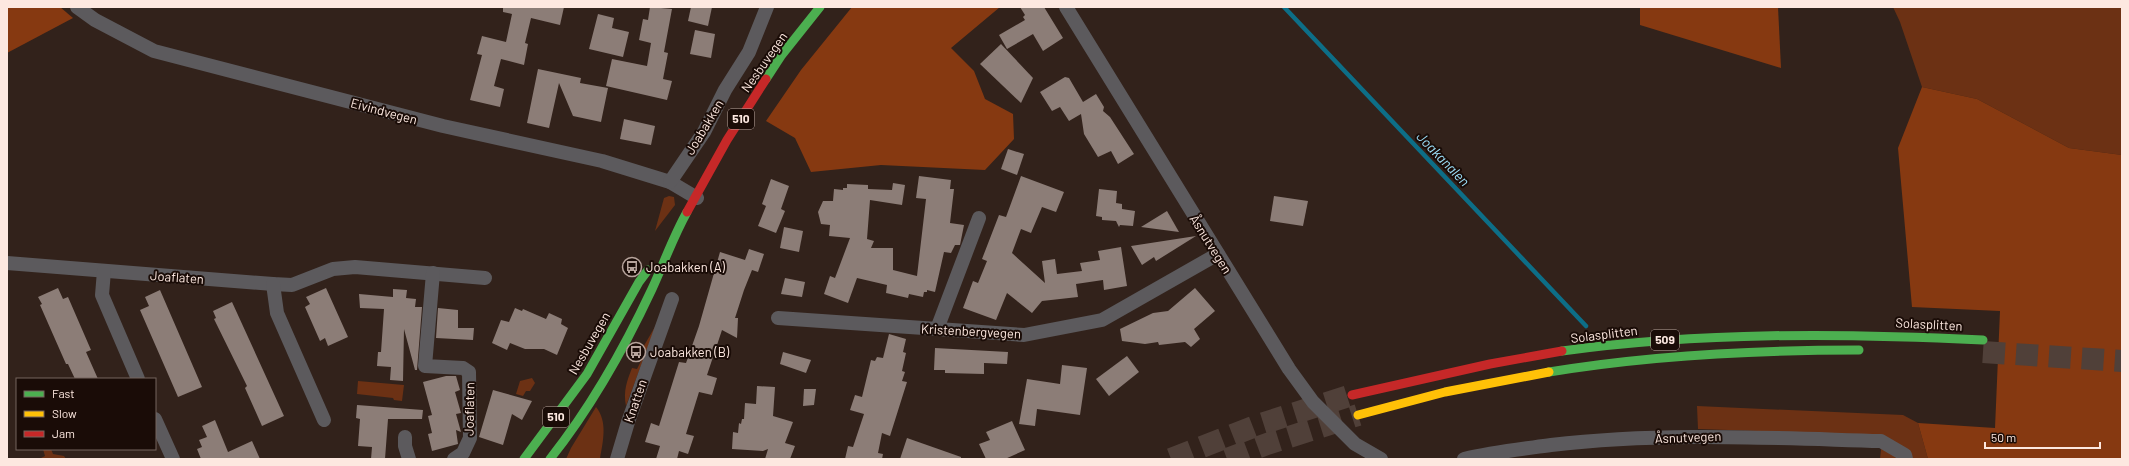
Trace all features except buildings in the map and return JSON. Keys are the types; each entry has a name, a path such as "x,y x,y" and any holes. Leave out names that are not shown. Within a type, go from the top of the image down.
{"main road":[{"name":"Nesbuvegen","path":"550,459 576,426 603,385 652,289 674,238 697,198 727,140 781,56 820,7"},
{"name":"Nesbuvegen","path":"524,459 587,374 638,282 674,238"},
{"name":"Solasplitten","path":"1352,395 1452,371 1536,355 1659,341 1781,334 1898,336 1983,340"},
{"name":"509","path":"1358,415 1457,389 1592,366 1700,355 1872,350"}],"street":[{"name":"Eivindvegen","path":"77,7 95,20 154,51 444,126 602,161 670,182 697,198"},
{"name":"Joabakken","path":"670,182 704,132 725,90 749,52 768,7"},
{"name":"Åsnutvegen","path":"1066,7 1289,369 1313,402 1355,444 1381,459"},
{"path":"937,329 979,218"},
{"name":"Kristenbergvegen","path":"778,318 1024,335 1102,320 1218,254"},
{"name":"Joaflaten","path":"7,263 104,272 292,285 333,269 355,267 485,278"},
{"path":"104,272 102,295 138,378"},
{"name":"Joaflaten","path":"433,273 425,366 463,368 469,372 470,438 464,453 454,459"},
{"name":"Knatten","path":"617,459 628,422 677,300 638,282"},
{"path":"273,284 277,313 324,420"},
{"path":"156,421 173,459"},
{"name":"Åsnutvegen","path":"1464,459 1518,449 1590,441 1714,435 1881,441 1905,455 1906,459"},
{"path":"405,437 405,446 409,459"}],"shaded area":[{"path":"7,7 60,7 73,18 7,53"},
{"path":"852,7 1000,7 951,48 974,71 985,99 1013,114 1014,139 985,170 881,165 811,172 795,138 766,121 801,70"},
{"path":"1640,7 1778,7 1781,68 1640,25"},
{"path":"1893,7 2122,7 2122,155 2069,148 1977,99 1922,87 1900,22"},
{"path":"1922,87 1977,99 2069,148 2122,155 2122,459 1928,459 1918,423 1995,428 2000,311 1912,307 1898,148"},
{"path":"669,196 674,197 675,205 655,231 664,198"},
{"path":"656,325 626,406 625,391 630,373 632,368 637,369 642,359 638,356"},
{"path":"532,378 535,383 530,391 526,391 523,396 516,394 520,381"},
{"path":"358,381 404,385 402,401 394,400 393,398 357,394"},
{"path":"1697,406 1903,415 1918,423 1928,459 1880,459 1881,450 1879,435 1698,429"},
{"path":"596,407 602,419 604,432 600,459 566,459 571,448"},
{"path":"43,450 51,450 53,454 64,456 66,459 39,459 45,456"}],"waterway":[{"name":"Joakanalen","path":"1284,7 1586,326"}],"tunnel":[{"path":"1983,352 2122,361"},
{"path":"1171,459 1261,424 1352,395"},
{"path":"1227,459 1267,444 1358,415"}],"traffic: fast":[{"path":"766,79 781,56 820,7"},
{"path":"550,459 580,419 618,356 652,289 687,212"},
{"path":"524,459 587,374 639,282 648,270"},
{"path":"1562,351 1667,340 1719,337 1824,335 1983,340"},
{"path":"1549,372 1626,361 1742,352 1859,350"}],"traffic: slow":[{"path":"1358,415 1445,392 1549,372"}],"traffic: jam":[{"path":"687,212 727,140 766,79"},
{"path":"1352,395 1490,364 1562,351"}],"place":[{"name":"Joabakken (A)","path":"632,267"},
{"name":"Joabakken (B)","path":"636,352"}]}
